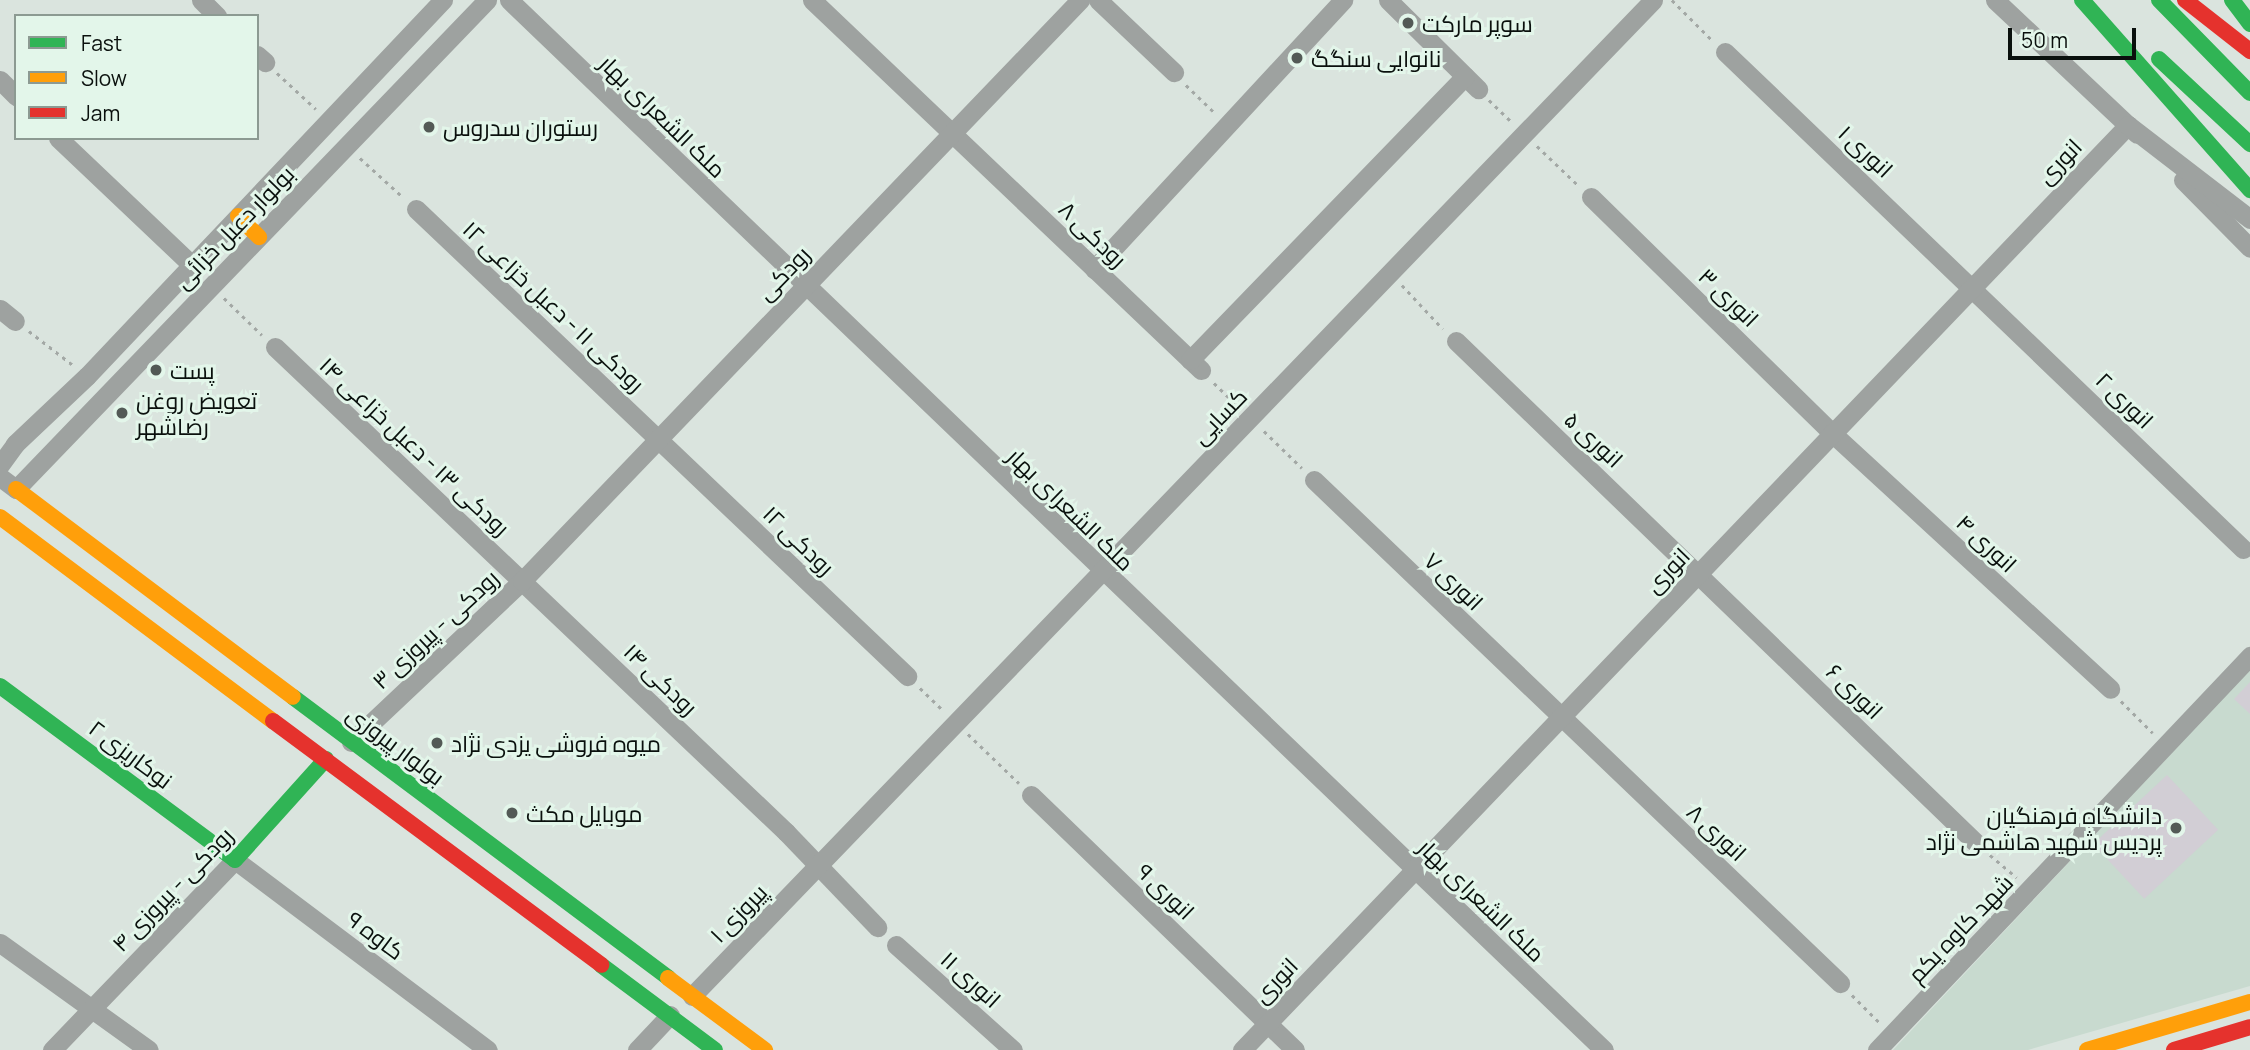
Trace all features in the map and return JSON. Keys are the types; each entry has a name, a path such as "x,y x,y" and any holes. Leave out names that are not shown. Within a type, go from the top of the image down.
{"main road":[{"path":"2082,0 2250,190"},
{"path":"2088,0 2214,106 2250,144"},
{"path":"2159,0 2250,93"},
{"path":"2185,0 2250,51"},
{"path":"2232,0 2250,24"},
{"path":"238,216 259,237"},
{"name":"بولوار پیروزی","path":"8,492 351,742 765,1050"},
{"path":"0,517 715,1050"},
{"name":"نوکاریزی ۲","path":"0,686 234,860"},
{"name":"رودکی - پیروزی ۴","path":"234,860 326,759"},
{"path":"2087,1050 2250,1002"},
{"path":"2174,1050 2250,1027"}],"street":[{"path":"201,0 215,14"},
{"name":"بولوار دعبل خزائی","path":"0,465 15,444 87,376 443,0"},
{"name":"بولوار دعبل خزائی","path":"8,492 212,286 488,0"},
{"name":"ملک الشعرای بهار","path":"509,0 804,288 1604,1050"},
{"name":"رودکی ۸","path":"812,0 1195,365 1471,83 1388,0"},
{"name":"رودکی","path":"522,581 1080,0"},
{"path":"1098,0 1174,72"},
{"path":"1094,269 1343,0"},
{"name":"کسایی","path":"819,865 1653,0"},
{"path":"1995,0 2128,125 2250,247"},
{"name":"انوری ۱","path":"1725,52 1973,286"},
{"path":"0,80 14,94"},
{"path":"2128,125 2250,219"},
{"name":"انوری","path":"1242,1050 2128,125"},
{"path":"60,140 192,265"},
{"name":"انوری ۳","path":"1591,197 1832,433"},
{"name":"رودکی ۱۱ - دعبل خزاعی ۱۲","path":"416,209 658,439"},
{"name":"انوری ۲","path":"1973,286 2243,549"},
{"name":"انوری ۵","path":"1455,341 1699,572"},
{"name":"رودکی ۱۳ - دعبل خزاعی ۱۴","path":"275,348 522,581"},
{"name":"انوری ۴","path":"1832,433 2109,690"},
{"name":"رودکی ۱۲","path":"658,439 907,676"},
{"name":"بولوار پیروزی","path":"0,477 8,492"},
{"name":"انوری ۷","path":"1314,480 1560,718"},
{"name":"انوری ۶","path":"1699,572 1977,844"},
{"name":"رودکی - پیروزی ۳","path":"351,742 522,581"},
{"name":"رودکی ۱۴","path":"522,581 766,813 877,927"},
{"name":"شهد کاوه یکم","path":"1877,1050 2250,656"},
{"name":"انوری ۸","path":"1560,718 1840,983"},
{"name":"انوری ۹","path":"1031,795 1295,1050"},
{"name":"رودکی - پیروزی ۴","path":"52,1050 234,860"},
{"name":"کاوه ۹","path":"234,860 488,1050"},
{"name":"پیروزی ۱","path":"692,996 819,865"},
{"path":"0,943 149,1050"},
{"name":"انوری ۱۱","path":"896,945 1013,1050"},
{"path":"637,1050 670,1015"}],"path":[{"path":"1672,0 1725,52"},
{"path":"261,58 329,121"},
{"path":"1174,72 1227,126"},
{"path":"347,146 416,209"},
{"path":"1390,273 1455,341"},
{"path":"212,286 275,348"},
{"path":"8,315 87,376"},
{"path":"2109,690 2166,746"},
{"path":"1977,844 2031,889"},
{"path":"1840,983 1891,1035"}],"shaded area":[{"name":"دانشگاه فرهنگیان پردیس شهید هاشمی نژاد","path":"2250,669 2250,986 2028,1050 1893,1050"}],"building":[{"path":"2250,682 2250,714 2234,699"},
{"path":"2167,775 2218,830 2144,899 2093,844"}],"traffic: fast":[{"path":"2082,0 2250,190"},
{"path":"2159,0 2250,93"},
{"path":"2232,0 2250,24"},
{"path":"2159,59 2250,144"},
{"path":"0,686 235,860 326,759"},
{"path":"293,697 668,978"},
{"path":"601,965 715,1050"}],"traffic: slow":[{"path":"238,216 259,237"},
{"path":"16,489 293,697"},
{"path":"0,517 273,721"},
{"path":"668,978 765,1050"},
{"path":"2087,1050 2250,1002"}],"traffic: jam":[{"path":"2185,0 2250,51"},
{"path":"273,721 601,965"},
{"path":"2174,1050 2250,1027"}],"place":[{"name":"سوپر مارکت","path":"1408,23"},
{"name":"نانوایی سنگگ","path":"1297,58"},
{"name":"رستوران سدروس","path":"429,127"},
{"name":"پست","path":"156,370"},
{"name":"تعویض روغن رضاشهر","path":"122,413"},
{"name":"میوه فروشی یزدی نژاد","path":"437,743"},
{"name":"موبایل مکث","path":"512,813"},
{"name":"دانشگاه فرهنگیان پردیس شهید هاشمی نژاد","path":"2176,828"}]}
